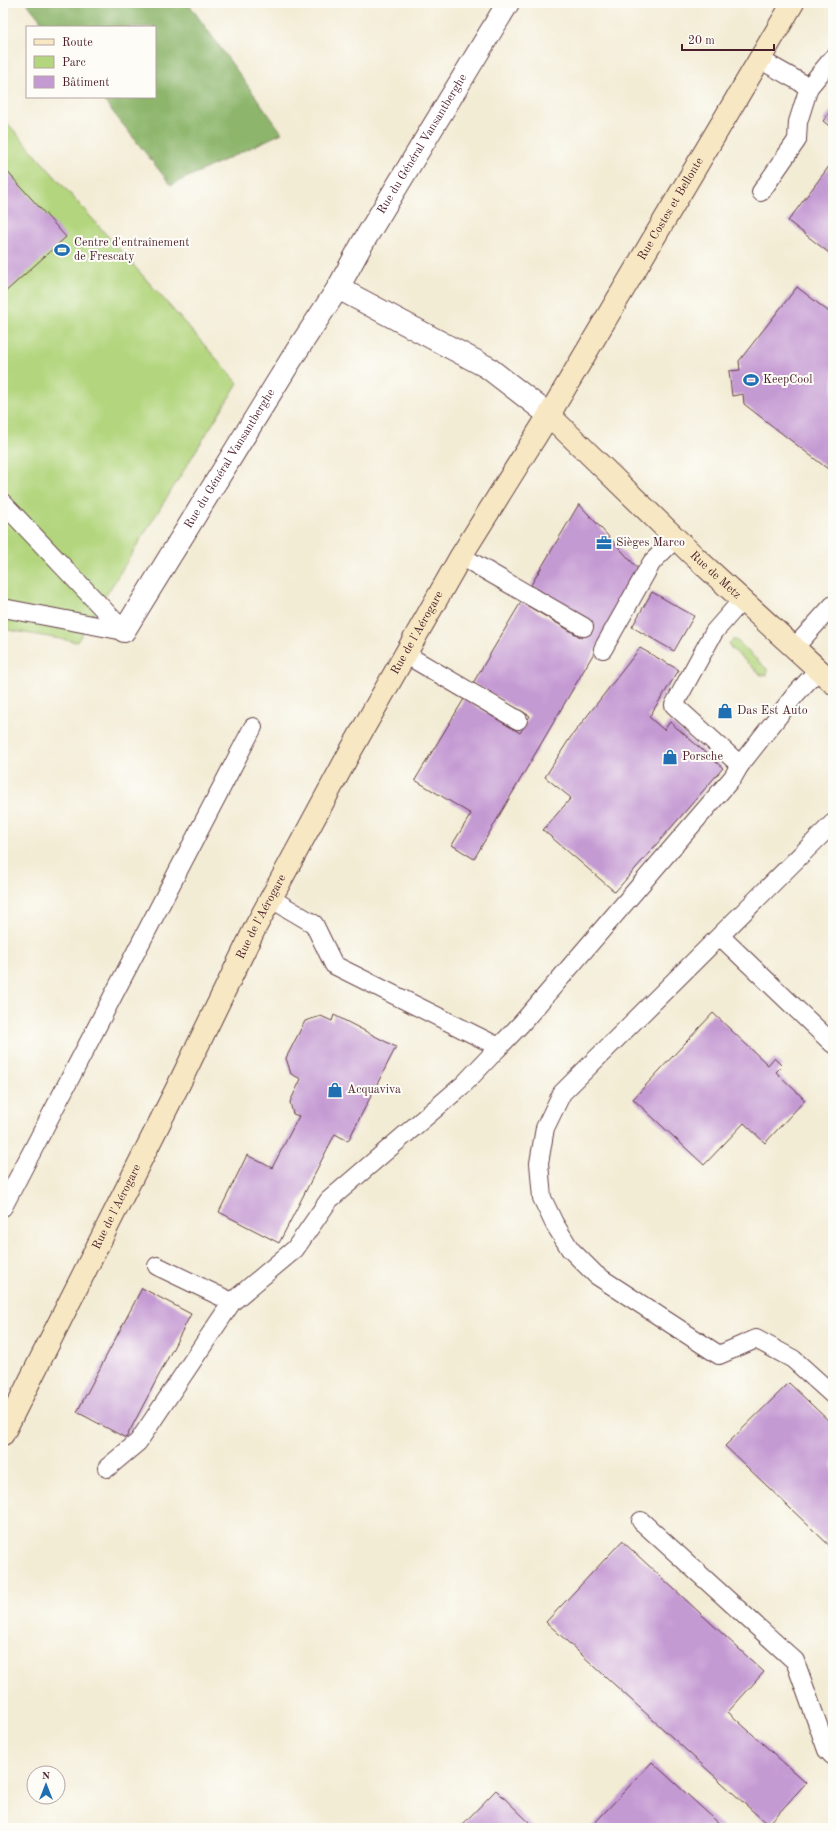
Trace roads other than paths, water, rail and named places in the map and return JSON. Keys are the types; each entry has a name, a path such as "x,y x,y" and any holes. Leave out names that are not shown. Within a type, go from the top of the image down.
{"main road":[{"name":"Rue Costes et Bellonte","path":"549,416 793,3"},
{"name":"Rue de Metz","path":"549,416 676,538 826,677"},
{"name":"Rue de l'Aérogare","path":"3,1434 270,898 461,556 549,416"}],"street":[{"name":"Rue du Général Vansantberghe","path":"124,631 290,362 338,288 362,244 508,3"},
{"path":"338,288 487,367 549,416"}],"lane":[{"path":"761,192 797,140 798,122 810,87 833,58"},
{"path":"759,59 810,87"},
{"path":"3,503 124,631"},
{"path":"603,649 652,562 676,538"},
{"path":"461,556 584,627"},
{"path":"740,765 674,705 714,632 742,600"},
{"path":"794,648 833,605"},
{"path":"3,608 124,631"},
{"path":"405,654 518,720"},
{"path":"107,1468 138,1442 232,1302 295,1249 329,1200 464,1084 521,1024 733,777 740,765 795,695 826,677"},
{"path":"3,1207 252,727"},
{"path":"833,823 562,1093 545,1128 539,1164 542,1198 554,1223 570,1249 596,1274 719,1355 756,1339 793,1359 833,1395"},
{"path":"270,898 314,924 334,965 499,1047"},
{"path":"720,936 833,1044"},
{"path":"157,1266 232,1302"},
{"path":"641,1521 795,1661 827,1750 833,1756"}],"place":[{"name":"Centre d'entraînement de Frescaty","path":"62,250"},
{"name":"KeepCool","path":"751,380"},
{"name":"Sièges Marco","path":"604,543"},
{"name":"Das Est Auto","path":"725,711"},
{"name":"Porsche","path":"670,757"},
{"name":"Acquaviva","path":"335,1090"}]}
